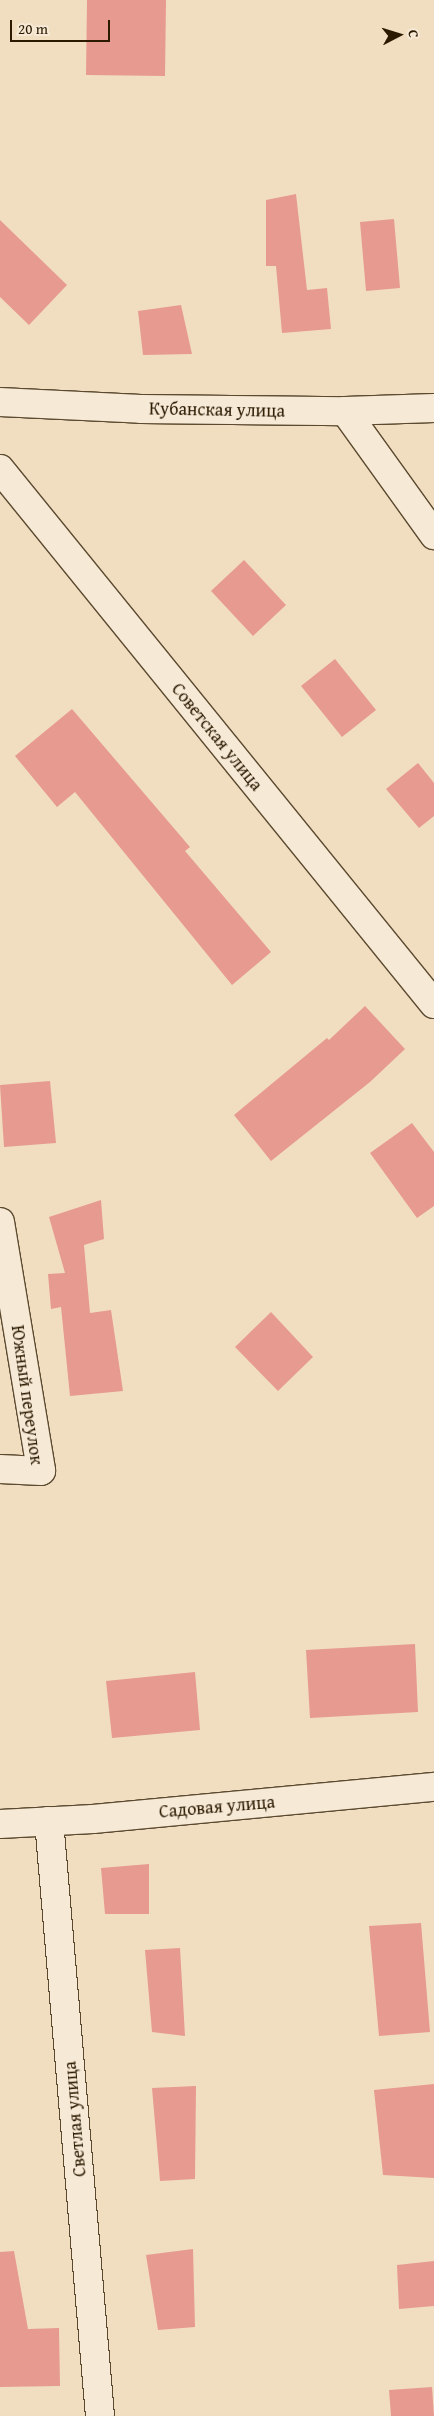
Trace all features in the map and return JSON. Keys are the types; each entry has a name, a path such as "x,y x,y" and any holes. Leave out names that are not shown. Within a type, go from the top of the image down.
{"street":[{"name":"Кубанская улица","path":"0,402 141,409 344,411 434,408"},
{"path":"344,411 434,535"},
{"name":"Советская улица","path":"0,470 434,1004"},
{"name":"Южный переулок","path":"0,1222 41,1471 0,1469"},
{"name":"Садовая улица","path":"0,1824 434,1787"},
{"name":"Светлая улица","path":"50,1821 100,2416"}],"building":[{"path":"87,0 166,0 165,76 86,75"},
{"path":"296,194 307,290 327,288 331,329 282,333 276,266 266,266 266,200"},
{"path":"394,219 400,288 366,291 360,222"},
{"path":"0,220 67,285 29,325 0,297"},
{"path":"181,305 192,354 143,355 138,311"},
{"path":"244,560 286,605 253,636 211,591"},
{"path":"335,659 376,710 342,737 301,686"},
{"path":"72,709 190,847 185,851 271,952 232,985 75,792 57,807 15,756"},
{"path":"418,763 434,783 434,816 419,828 386,789"},
{"path":"365,1006 405,1049 370,1082 271,1161 234,1115 327,1038 329,1040"},
{"path":"50,1081 56,1143 4,1147 0,1085"},
{"path":"412,1123 434,1152 434,1206 417,1218 370,1153"},
{"path":"101,1200 104,1239 84,1245 90,1313 111,1310 123,1391 70,1396 61,1307 51,1309 48,1274 65,1273 49,1217"},
{"path":"271,1312 313,1357 278,1391 235,1347"},
{"path":"415,1644 418,1712 310,1718 306,1650"},
{"path":"195,1672 200,1730 112,1738 106,1681"},
{"path":"149,1864 149,1914 105,1914 101,1868"},
{"path":"421,1923 430,2032 379,2036 369,1926"},
{"path":"180,1948 185,2036 152,2032 145,1950"},
{"path":"434,2084 434,2178 383,2175 374,2090"},
{"path":"196,2086 195,2179 160,2181 152,2088"},
{"path":"193,2249 195,2327 158,2330 146,2255"},
{"path":"14,2251 28,2329 59,2328 60,2386 0,2387 0,2252"},
{"path":"434,2261 434,2306 399,2309 397,2265"},
{"path":"432,2387 434,2416 391,2416 389,2390"}]}
